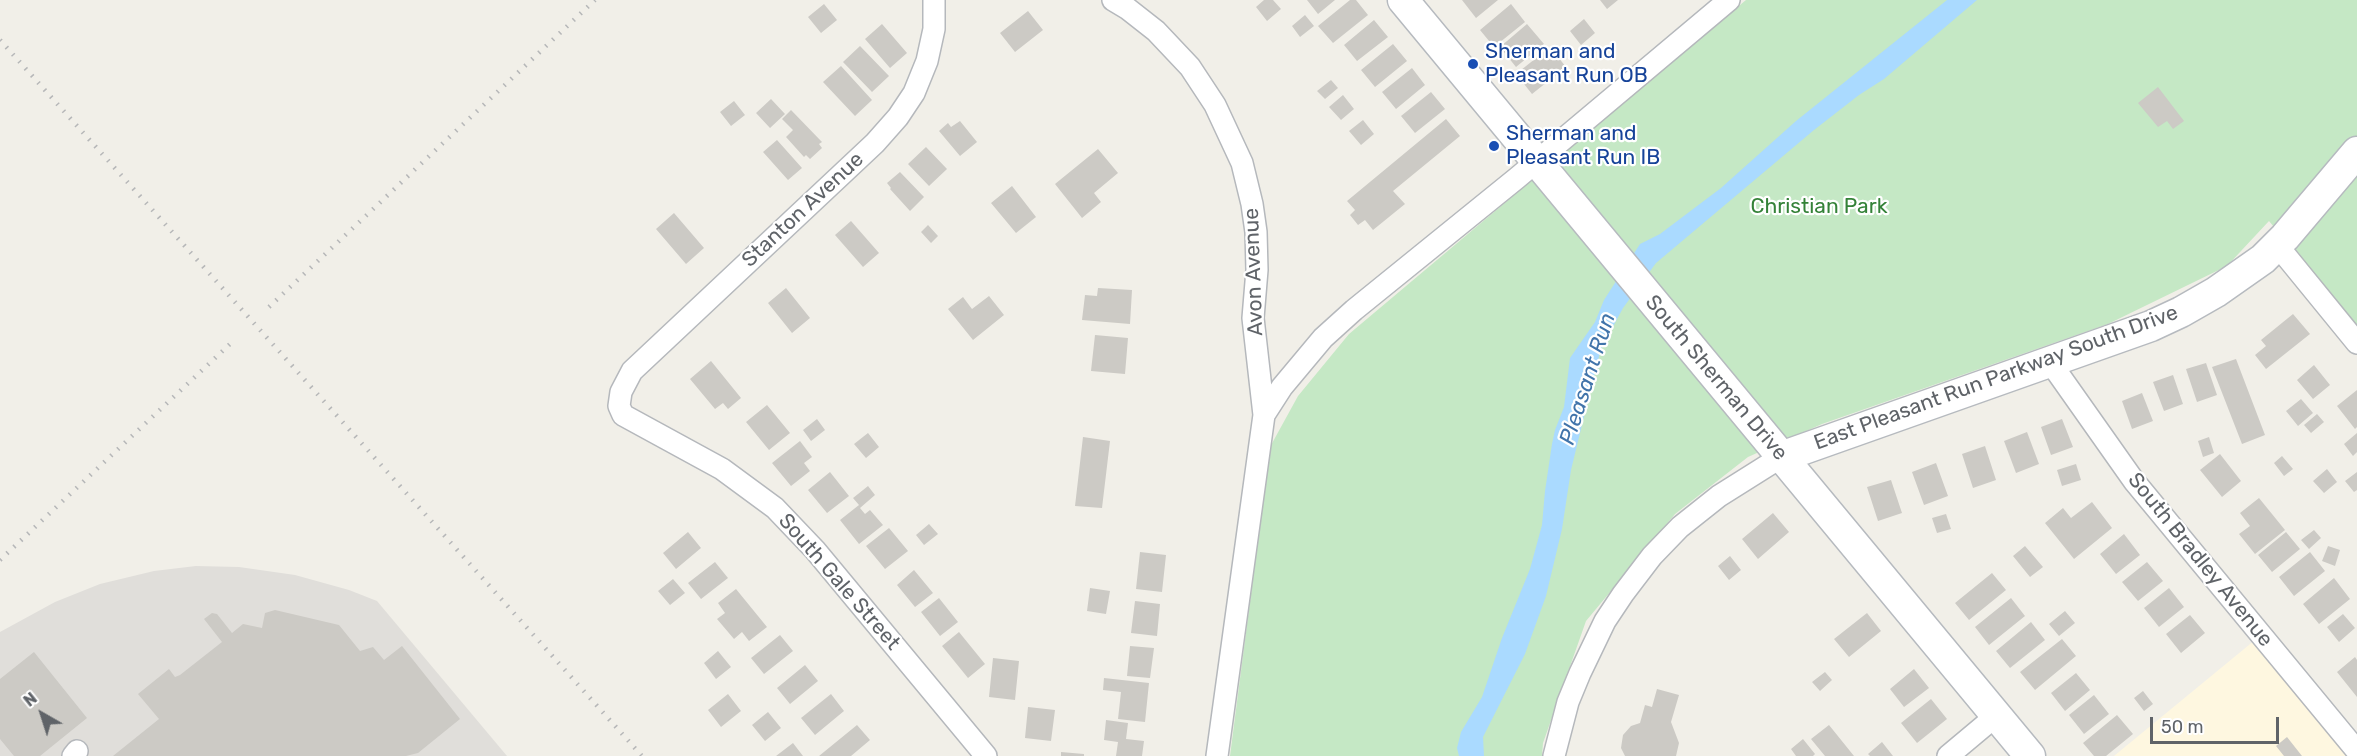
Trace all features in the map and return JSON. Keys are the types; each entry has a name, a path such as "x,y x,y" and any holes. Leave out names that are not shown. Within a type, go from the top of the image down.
{"main road":[{"name":"South Sherman Drive","path":"1403,0 2030,756"},
{"name":"East Pleasant Run Parkway South Drive","path":"1781,457 2159,323 2181,312 2244,274 2277,246 2357,152"}],"street":[{"name":"Stanton Avenue","path":"621,392 632,371 875,143 898,117 914,93 927,61 934,28 934,0"},
{"name":"Avon Avenue","path":"1113,0 1156,31 1190,67 1215,105 1242,163 1256,232 1257,270 1253,318 1264,415"},
{"path":"1217,756 1264,415 1302,362 1335,327 1537,162 1729,0"},
{"path":"2277,246 2357,343"},
{"name":"South Bradley Avenue","path":"2050,362 2134,481 2357,751"},
{"name":"South Gale Street","path":"621,392 619,406 623,415 722,469 761,496 796,528 986,756"},
{"name":"East Pleasant Run Parkway South Drive","path":"1554,756 1568,702 1605,621 1623,594 1652,556 1680,528 1719,496 1781,457"},
{"path":"1948,756 1997,715"}],"shaded area":[{"path":"196,566 239,567 295,575 349,590 377,601 507,756 0,756 0,632 55,602 100,584 154,571"},
{"path":"2255,640 2349,753 2345,756 2114,756"}],"green space":[{"name":"Christian Park","path":"1746,0 2357,0 2357,328 2269,221 2227,266 2108,324 1822,424 1748,457 1675,514 1586,621 1543,743 1542,756 1230,756 1270,447 1298,396 1349,334"}],"water":[{"name":"Pleasant Run","path":"1947,0 1977,0 1884,79 1814,130 1656,263 1623,308 1601,349 1571,470 1562,529 1546,596 1525,654 1483,737 1484,756 1459,756 1457,748 1461,732 1482,697 1502,638 1530,569 1542,525 1552,444 1564,407 1570,358 1595,322 1604,300 1640,244 1660,234 1721,188 1796,121"}],"building":[{"path":"1264,0 1273,0 1281,9 1267,21 1256,7"},
{"path":"1307,0 1335,0 1318,14"},
{"path":"1350,0 1356,0 1368,15 1333,43 1318,26"},
{"path":"1462,0 1498,0 1476,18"},
{"path":"1600,0 1618,0 1607,9"},
{"path":"824,4 837,20 821,33 808,17"},
{"path":"1511,4 1525,22 1494,47 1480,30"},
{"path":"1028,11 1043,30 1015,52 1000,33"},
{"path":"1305,15 1314,26 1300,37 1292,26"},
{"path":"1584,19 1595,33 1581,45 1570,31"},
{"path":"1374,20 1388,37 1357,61 1344,45"},
{"path":"882,24 907,53 890,68 865,39"},
{"path":"1527,24 1544,44 1516,67 1500,47"},
{"path":"1393,44 1407,61 1375,87 1361,70"},
{"path":"860,46 889,76 872,92 843,62"},
{"path":"1550,47 1566,67 1532,94 1516,74"},
{"path":"841,66 872,100 855,116 823,82"},
{"path":"1412,68 1425,85 1396,109 1382,92"},
{"path":"1331,80 1338,88 1325,99 1317,91"},
{"path":"2158,87 2184,121 2173,129 2167,121 2158,127 2138,103"},
{"path":"1431,92 1445,109 1415,133 1401,116"},
{"path":"1343,95 1354,109 1341,120 1329,107"},
{"path":"771,99 785,114 770,128 756,113"},
{"path":"734,101 745,115 731,126 720,112"},
{"path":"791,110 822,142 819,144 822,148 810,159 806,155 804,157 786,137 793,130 782,119"},
{"path":"1446,119 1460,136 1393,191 1405,204 1373,230 1365,220 1358,225 1350,215 1355,210 1347,201"},
{"path":"1363,120 1374,134 1361,145 1349,131"},
{"path":"960,121 977,142 960,156 939,131 948,123 951,127"},
{"path":"777,140 802,168 788,180 763,152"},
{"path":"926,147 947,169 929,186 908,164"},
{"path":"1098,149 1118,173 1094,193 1101,202 1082,218 1055,184"},
{"path":"900,172 924,197 910,211 887,183"},
{"path":"1012,186 1036,217 1016,233 991,203"},
{"path":"674,213 704,248 686,264 656,229"},
{"path":"851,221 879,253 863,267 835,235"},
{"path":"928,225 938,236 931,243 921,232"},
{"path":"786,288 810,318 792,333 768,303"},
{"path":"1098,288 1132,290 1130,324 1082,320 1085,295 1097,296"},
{"path":"989,296 1004,315 973,340 948,309 963,297 972,309"},
{"path":"2293,314 2310,334 2266,369 2255,355 2266,346 2261,340"},
{"path":"1095,335 1128,338 1125,374 1091,371"},
{"path":"2236,359 2265,435 2242,444 2212,367"},
{"path":"711,361 741,398 728,409 723,403 715,409 690,379"},
{"path":"2206,363 2217,395 2197,402 2186,369"},
{"path":"2314,365 2330,385 2313,399 2297,380"},
{"path":"2173,375 2183,404 2164,411 2153,382"},
{"path":"2357,390 2357,427 2355,429 2337,406"},
{"path":"2142,393 2153,421 2132,429 2122,401"},
{"path":"2301,399 2313,413 2298,426 2286,411"},
{"path":"767,405 790,433 769,450 746,422"},
{"path":"2317,414 2324,422 2311,433 2304,425"},
{"path":"817,419 825,430 811,441 803,430"},
{"path":"2062,419 2073,447 2051,455 2041,427"},
{"path":"2027,432 2039,464 2016,473 2004,441"},
{"path":"868,433 879,447 866,458 854,444"},
{"path":"2357,433 2357,452 2353,456 2344,444"},
{"path":"1083,437 1110,441 1102,508 1075,506"},
{"path":"2209,437 2214,453 2203,457 2198,441"},
{"path":"800,441 812,457 804,463 810,471 791,486 772,463"},
{"path":"1985,446 1996,480 1973,488 1962,454"},
{"path":"2220,454 2241,481 2222,497 2200,470"},
{"path":"2282,456 2293,469 2284,476 2274,463"},
{"path":"1936,463 1948,496 1924,505 1912,472"},
{"path":"2076,464 2081,480 2062,486 2057,470"},
{"path":"2327,469 2337,482 2324,493 2313,481"},
{"path":"830,472 849,496 827,513 808,490"},
{"path":"2357,472 2357,490 2354,492 2345,481"},
{"path":"1891,480 1902,513 1878,521 1867,487"},
{"path":"868,486 875,495 860,508 865,514 870,510 883,525 859,544 840,520 859,505 853,498"},
{"path":"2259,498 2285,530 2255,554 2239,534 2250,526 2240,513"},
{"path":"2092,502 2112,528 2074,559 2045,523 2063,508 2071,518"},
{"path":"1773,513 1789,532 1758,559 1742,539"},
{"path":"1946,514 1951,529 1937,533 1932,518"},
{"path":"929,524 938,534 924,545 916,535"},
{"path":"889,528 908,551 885,569 866,546"},
{"path":"2314,530 2321,538 2309,549 2301,540"},
{"path":"688,532 701,548 676,569 663,553"},
{"path":"2286,532 2300,549 2272,572 2258,555"},
{"path":"2124,534 2140,555 2116,574 2100,554"},
{"path":"2025,546 2043,567 2030,577 2013,556"},
{"path":"2328,546 2340,550 2335,566 2322,561"},
{"path":"1140,552 1166,555 1162,592 1136,589"},
{"path":"2310,552 2325,571 2294,596 2279,577"},
{"path":"1730,556 1741,570 1729,580 1718,566"},
{"path":"715,562 728,578 701,599 688,583"},
{"path":"2147,562 2163,581 2138,601 2122,582"},
{"path":"914,570 933,593 915,607 897,585"},
{"path":"1992,573 2006,590 1969,620 1955,603"},
{"path":"2334,578 2350,599 2319,624 2303,604"},
{"path":"673,579 685,593 670,605 658,591"},
{"path":"1090,588 1110,591 1106,614 1087,611"},
{"path":"2169,588 2184,607 2159,627 2144,608"},
{"path":"736,589 767,627 749,641 742,632 734,639 717,619 725,613 718,603"},
{"path":"939,598 958,622 940,636 921,612"},
{"path":"2011,598 2025,616 1989,645 1975,627"},
{"path":"1135,601 1160,604 1157,636 1131,633"},
{"path":"275,610 339,625 360,651 373,647 384,660 402,646 460,719 418,753 406,756 113,756 159,719 138,694 169,669 175,677 180,675 222,642 204,619 212,613 217,614 232,633 243,624 262,628 265,613"},
{"path":"2065,611 2075,623 2059,636 2049,624"},
{"path":"1867,613 1881,631 1849,657 1834,639"},
{"path":"2343,614 2355,628 2339,642 2327,627"},
{"path":"2190,615 2205,633 2181,653 2166,634"},
{"path":"2031,622 2045,640 2010,668 1996,651"},
{"path":"959,632 985,664 968,678 942,646"},
{"path":"780,635 793,651 764,674 751,658"},
{"path":"2062,639 2076,656 2035,690 2020,672"},
{"path":"1130,646 1154,648 1150,678 1127,676"},
{"path":"718,651 731,667 716,679 704,663"},
{"path":"34,652 87,718 40,756 14,756 0,739 0,679"},
{"path":"2355,657 2357,660 2357,697 2337,672"},
{"path":"993,658 1019,661 1015,700 989,697"},
{"path":"805,665 818,681 790,704 777,688"},
{"path":"1914,669 1929,688 1904,707 1890,689"},
{"path":"1825,672 1832,680 1820,691 1812,682"},
{"path":"2076,673 2090,690 2065,711 2051,693"},
{"path":"1104,678 1149,683 1145,722 1118,719 1121,692 1103,690"},
{"path":"1657,689 1679,695 1671,722 1679,743 1676,756 1625,756 1621,748 1623,735 1631,726 1640,723 1645,705 1652,707"},
{"path":"2143,691 2153,704 2144,711 2134,698"},
{"path":"728,694 741,711 721,727 708,710"},
{"path":"831,694 844,711 815,735 801,718"},
{"path":"2094,695 2109,714 2084,734 2069,715"},
{"path":"1931,699 1947,719 1917,743 1901,723"},
{"path":"1028,707 1055,710 1051,741 1025,738"},
{"path":"768,712 781,728 765,741 752,725"},
{"path":"2117,715 2133,734 2106,756 2094,756 2083,743"},
{"path":"1106,720 1128,723 1126,739 1144,741 1142,756 1116,756 1118,742 1104,740"},
{"path":"857,725 870,740 851,756 819,756"},
{"path":"1829,725 1854,756 1825,756 1811,739"},
{"path":"2287,737 2302,756 2284,756 2276,746"},
{"path":"1803,739 1815,754 1813,756 1796,756 1791,749"},
{"path":"1882,742 1893,756 1870,756 1868,754"},
{"path":"793,743 803,756 776,756"},
{"path":"1061,752 1084,754 1084,756 1061,756"}],"railway":[{"path":"269,307 595,0"},
{"path":"0,40 642,756"},
{"path":"0,560 230,344"}],"place":[{"name":"Sherman and Pleasant Run OB","path":"1473,64"},
{"name":"Sherman and Pleasant Run IB","path":"1494,146"}]}
